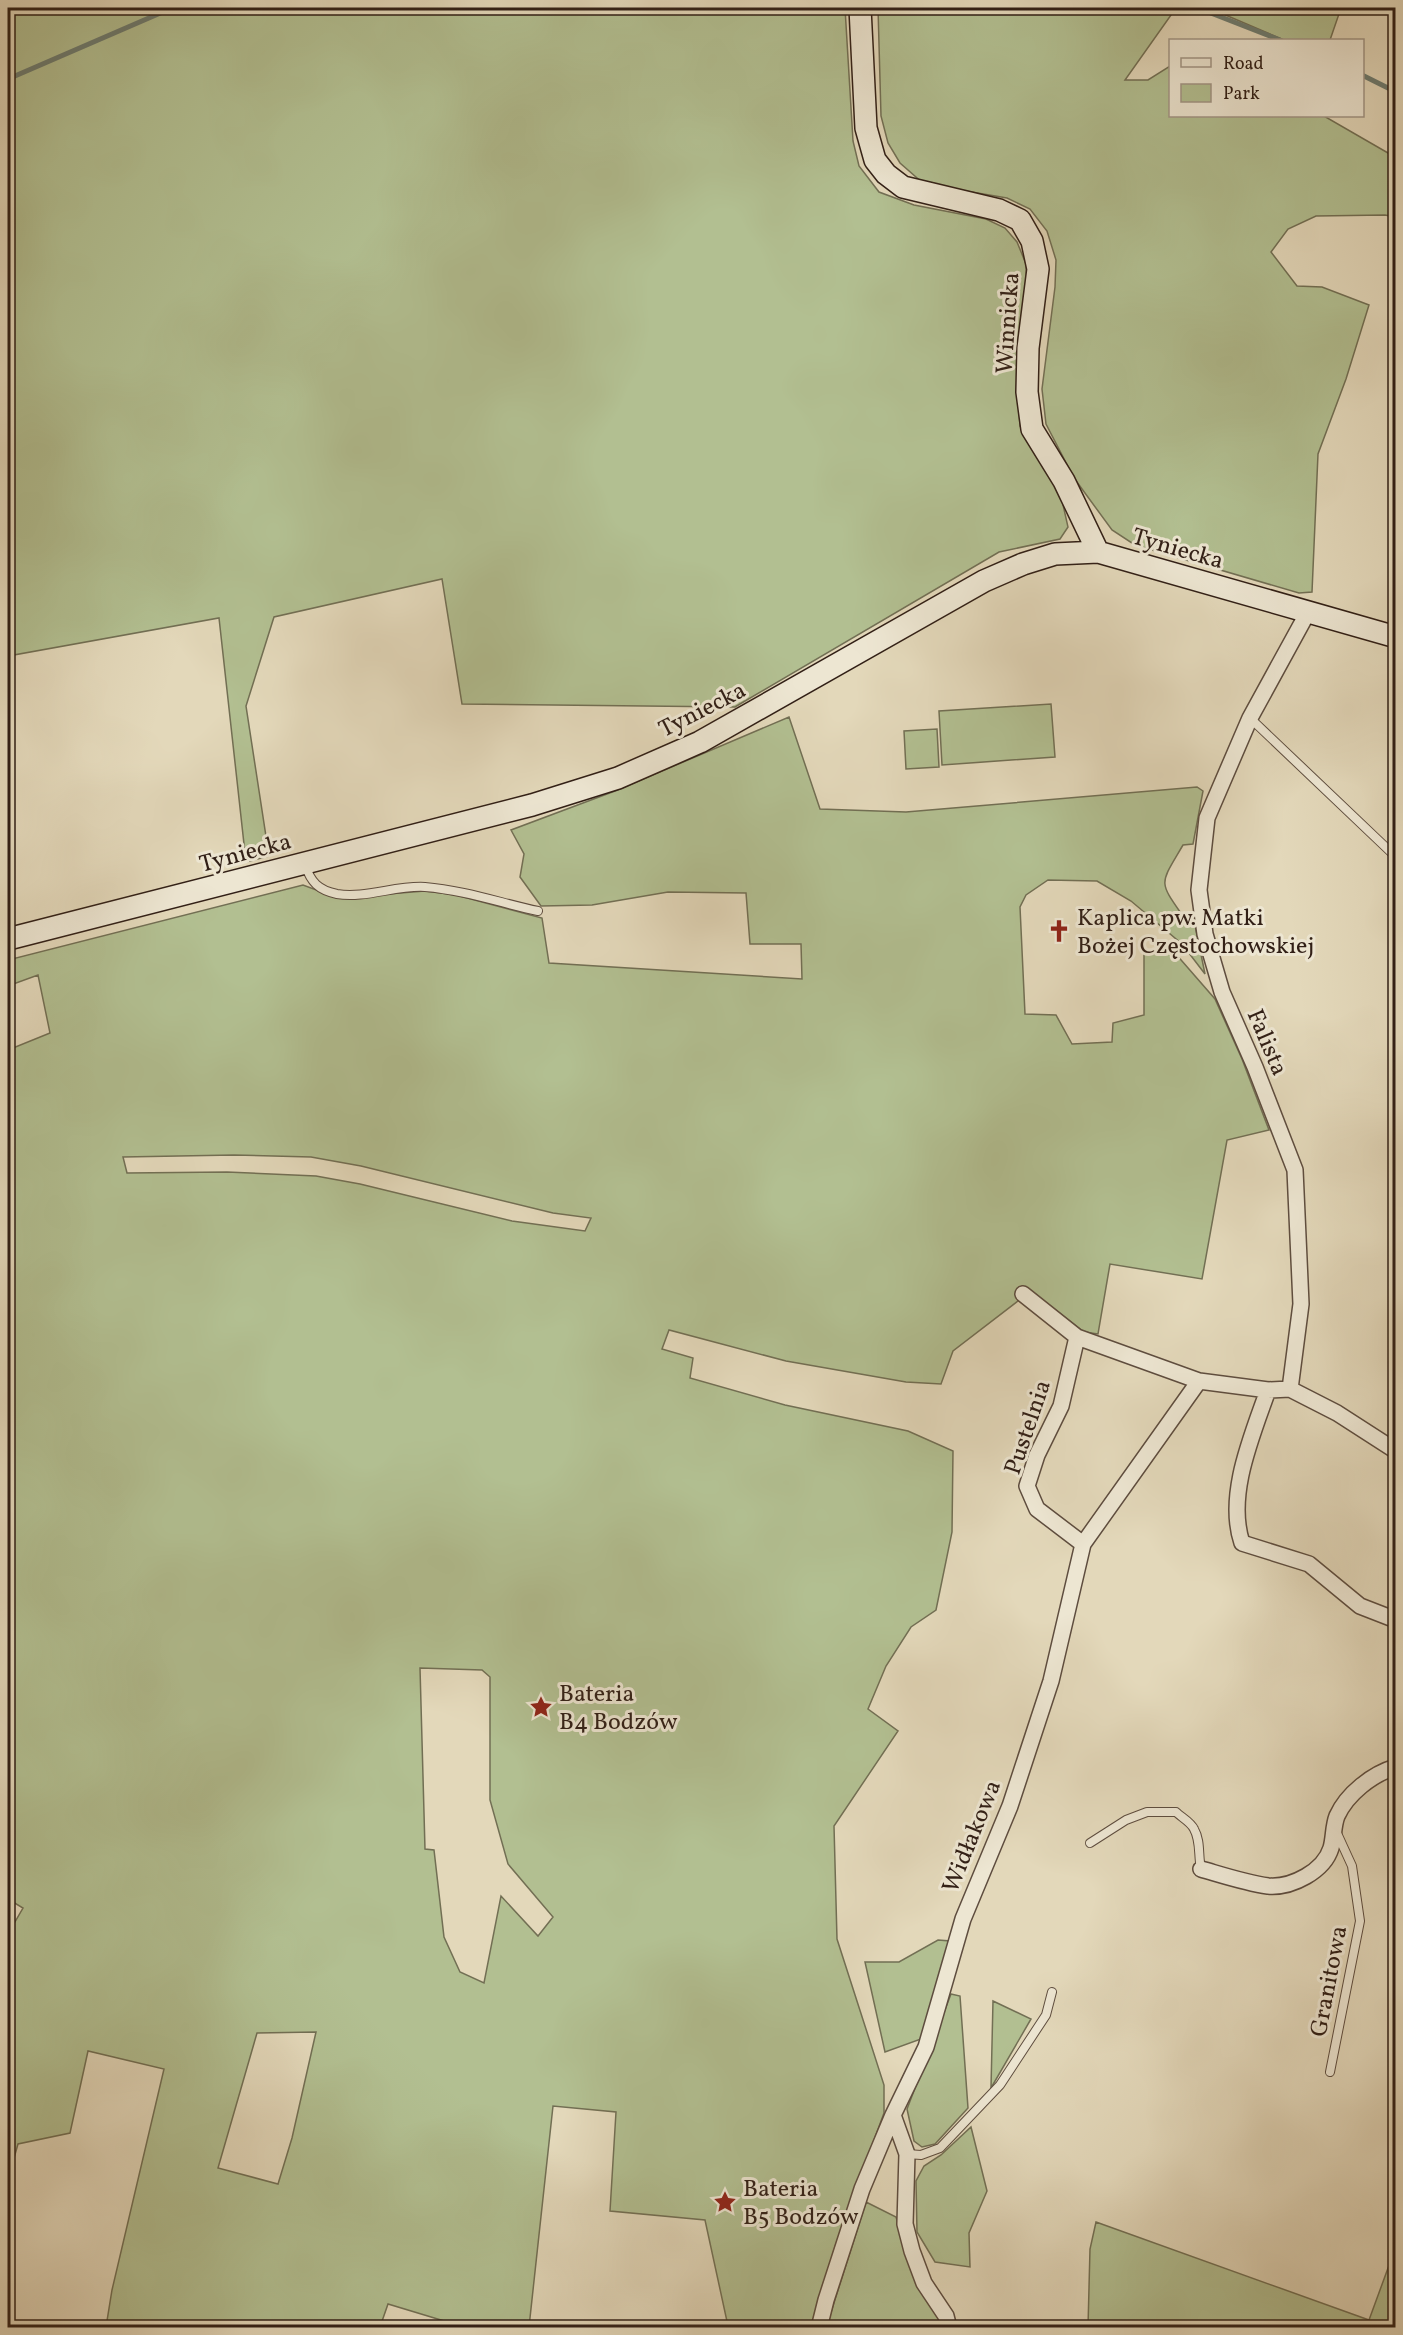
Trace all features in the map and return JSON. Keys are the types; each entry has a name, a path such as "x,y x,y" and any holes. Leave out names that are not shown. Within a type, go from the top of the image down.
{"street":[{"name":"Winnicka","path":"860,8 866,128 875,160 886,174 903,187 999,210 1020,220 1032,241 1038,268 1028,348 1027,392 1032,429 1064,481 1098,552"},
{"name":"Tyniecka","path":"8,939 532,805 618,778 700,742 984,581 1023,564 1055,554 1098,552 1395,637"},
{"name":"Falista","path":"1290,1389 1301,1304 1295,1170 1255,1067 1222,992 1205,934 1199,890 1207,818 1250,718 1308,612"},
{"path":"1023,1294 1077,1337 1198,1382 1268,1390 1290,1389 1337,1413 1395,1451"},
{"name":"Pustelnia","path":"1077,1337 1060,1406 1037,1455 1027,1486 1037,1509 1083,1544"},
{"name":"Widłakowa","path":"819,2328 862,2189 893,2115 926,2047 963,1918 1010,1806 1051,1681 1083,1544 1198,1382"},
{"path":"1268,1390 1241,1470 1237,1528 1242,1543 1309,1564 1360,1606 1395,1620"},
{"path":"1201,1869 1270,1886 1294,1882 1310,1875 1326,1861 1337,1817 1354,1790 1395,1767"},
{"path":"893,2115 907,2154 905,2224 924,2283 946,2316 949,2328"}],"lane":[{"path":"1250,718 1395,857"},
{"path":"304,863 310,881 338,894 426,887 538,911"},
{"path":"1090,1843 1126,1820 1147,1812 1176,1812 1194,1827 1199,1844 1198,1858 1201,1869"},
{"name":"Granitowa","path":"1330,2072 1360,1921 1352,1866 1335,1830"},
{"path":"907,2154 921,2156 940,2148 1000,2085 1046,2014 1052,1992"}],"green space":[{"path":"8,8 845,8 853,141 859,166 879,192 914,205 986,219 1005,228 1017,242 1026,264 1027,286 1017,379 1020,426 1036,456 1059,487 1068,527 1060,539 999,552 735,707 462,704 442,579 274,617 246,706 269,856 246,862 219,618 8,656"},
{"path":"878,8 1176,8 1125,80 1148,80 1169,67 1169,117 1326,117 1395,157 1395,217 1385,215 1316,216 1288,229 1271,252 1297,286 1322,287 1369,305 1346,379 1318,454 1312,592 1299,593 1135,545 1112,530 1074,478 1046,424 1042,389 1055,287 1056,260 1047,231 1030,209 1007,198 924,184 900,163 888,143 881,116"},
{"path":"1209,8 1341,8 1330,39 1282,39"},
{"path":"1051,704 1055,757 942,765 939,711"},
{"path":"789,717 820,809 906,812 1197,787 1203,791 1193,844 1183,845 1169,868 1165,883 1170,897 1185,919 1194,920 1205,974 1182,944 1131,901 1097,881 1048,880 1026,895 1020,907 1025,1014 1056,1015 1072,1044 1112,1042 1113,1023 1144,1015 1144,954 1175,953 1215,999 1242,1059 1269,1130 1227,1140 1202,1279 1110,1264 1098,1334 1084,1332 1031,1291 953,1351 941,1384 906,1382 786,1361 669,1330 662,1349 693,1358 690,1378 785,1405 908,1431 953,1451 952,1532 936,1610 911,1627 886,1666 868,1709 898,1731 834,1826 837,1939 884,2085 884,2113 839,2235 818,2300 813,2327 728,2326 705,2220 610,2211 616,2112 553,2106 529,2327 464,2327 388,2304 380,2327 106,2327 112,2290 164,2069 88,2051 70,2133 18,2144 8,2179 8,1934 23,1908 8,1899 8,1050 50,1033 38,975 8,986 8,960 303,885 338,898 425,891 456,895 542,918 549,963 802,979 801,944 750,944 746,893 668,892 592,905 541,906 520,877 524,854 511,830 615,791","holes":["234,1155 311,1157 361,1166 553,1213 591,1218 585,1231 512,1221 360,1184 316,1176 227,1172 127,1173 123,1157","420,1668 482,1670 490,1677 490,1800 508,1864 553,1917 538,1936 501,1896 484,1983 460,1972 444,1937 434,1850 425,1849","316,2032 292,2138 278,2184 218,2168 257,2033"]},
{"path":"937,729 939,767 906,769 904,731"},
{"path":"938,1940 950,1941 921,2039 885,2052 865,1962 899,1962"},
{"path":"951,1994 960,1996 968,2108 935,2144 922,2147 914,2141 907,2109"},
{"path":"993,2001 1031,2019 991,2088"},
{"path":"971,2127 987,2191 969,2233 970,2267 935,2262 917,2232 916,2181 924,2166 941,2155"},
{"path":"866,2202 896,2217 918,2288 943,2327 826,2328"},
{"path":"1096,2222 1369,2320 1395,2249 1395,2327 1088,2327 1090,2249"}],"waterway":[{"path":"8,79 172,8"},
{"path":"1198,8 1277,39"},
{"path":"1364,76 1396,92"}],"place":[{"name":"Kaplica pw. Matki Bożej Częstochowskiej","path":"1059,931"},
{"name":"Bateria B4 Bodzów","path":"541,1707"},
{"name":"Bateria B5 Bodzów","path":"725,2202"}]}
